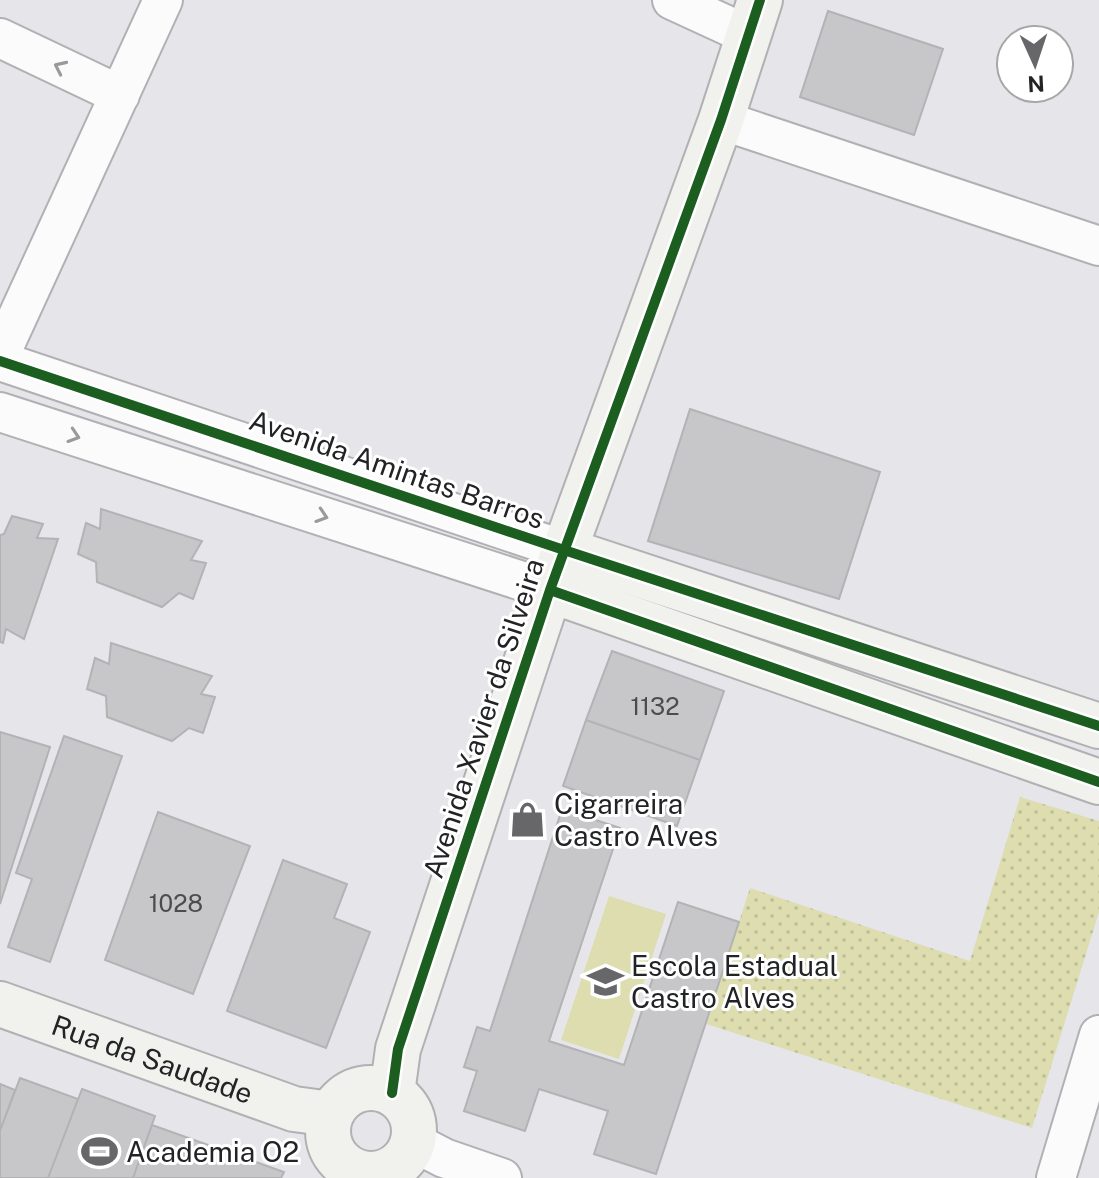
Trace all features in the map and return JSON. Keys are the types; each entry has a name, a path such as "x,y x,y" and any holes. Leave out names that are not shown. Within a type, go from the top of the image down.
{"street":[{"path":"0,358 163,0"},
{"path":"672,0 754,18"},
{"name":"Avenida Xavier da Silveira","path":"368,1141 557,570 721,120 754,18"},
{"path":"0,38 120,95"},
{"path":"721,120 1099,246"},
{"name":"Avenida Amintas Barros","path":"0,358 557,570 1099,782"},
{"name":"Avenida Amintas Barros","path":"0,412 1099,726"},
{"name":"Rua da Saudade","path":"0,1004 368,1141 502,1178"},
{"path":"1056,1178 1099,1035"}],"green space":[{"path":"1020,797 1099,821 1099,912 1032,1128 706,1024 750,888 970,961"},
{"path":"609,896 666,914 619,1059 561,1040"}],"building":[{"path":"828,11 943,49 914,135 800,97"},
{"path":"690,409 880,472 839,599 648,541"},
{"path":"101,509 202,541 191,560 206,563 193,599 179,593 162,607 97,582 96,562 78,554 86,523 100,529"},
{"path":"12,516 43,524 37,538 58,539 24,639 6,629 3,643 0,642 0,535 4,534"},
{"path":"111,643 212,676 201,694 215,697 203,733 189,728 172,741 107,717 106,696 87,689 95,658 109,664"},
{"path":"612,651 724,691 700,760 586,720"},
{"path":"586,720 700,760 677,826 563,786"},
{"path":"0,732 50,747 0,904"},
{"path":"64,736 122,756 50,962 8,947 32,879 16,873"},
{"name":"Escola Estadual Castro Alves","path":"562,809 620,828 549,1041 624,1065 678,902 739,922 656,1174 594,1154 608,1111 539,1089 525,1131 464,1111 477,1071 464,1067 477,1027 490,1031"},
{"path":"158,812 250,846 193,994 105,960"},
{"path":"283,860 347,884 334,918 370,932 326,1048 227,1011"},
{"path":"20,1078 78,1099 48,1178 0,1178 0,1131"},
{"path":"0,1084 15,1090 0,1131"},
{"name":"Academia O2","path":"82,1089 155,1116 133,1178 48,1178"},
{"path":"152,1125 284,1172 281,1178 133,1178"}],"cycle path":[{"path":"392,1093 398,1049 550,590 721,120 760,0"},
{"path":"0,361 1099,726"},
{"path":"550,590 1099,782"}],"place":[{"name":"Cigarreira Castro Alves","path":"528,819"},
{"name":"Escola Estadual Castro Alves","path":"605,981"},
{"name":"Academia O2","path":"100,1151"}]}
